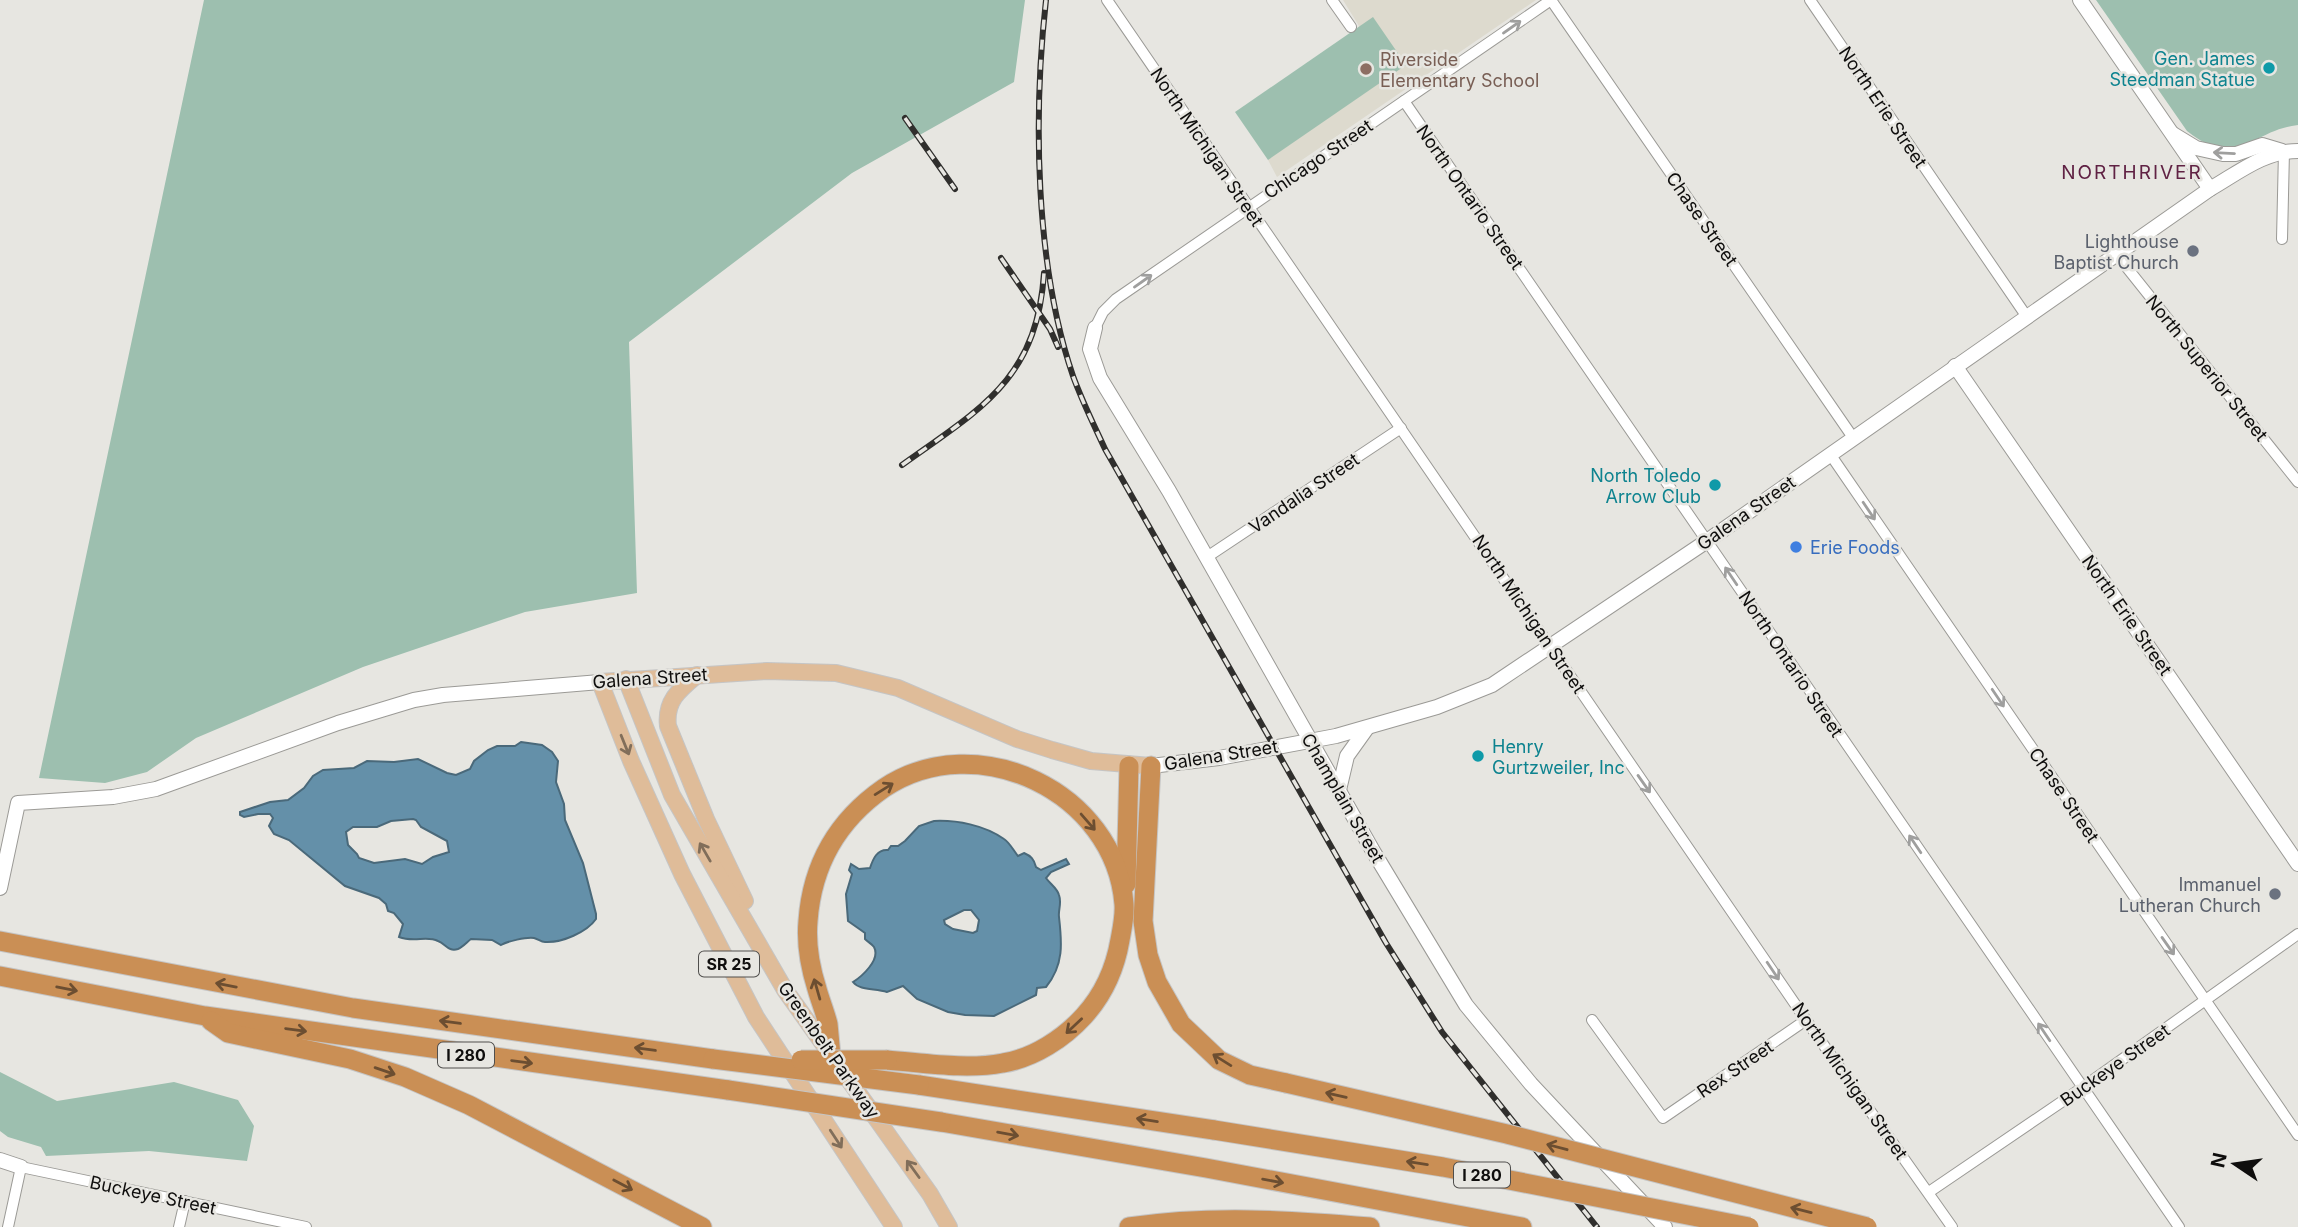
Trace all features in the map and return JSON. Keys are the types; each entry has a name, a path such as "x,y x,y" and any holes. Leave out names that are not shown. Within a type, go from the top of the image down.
{"highway":[{"path":"831,1056 827,1023 808,945 808,922 815,880 826,851 852,814 870,798 898,780 940,765 965,763 1014,770 1040,782 1073,807 1105,845 1116,869 1125,907"},
{"path":"713,1059 887,1060 986,1065 1005,1063 1048,1046 1080,1020 1100,996 1117,956 1125,907 1129,766"},
{"path":"1151,766 1143,921 1148,955 1157,982 1181,1024 1219,1060 1250,1075 1507,1134 1867,1227"},
{"name":"I 280","path":"0,941 353,1008 919,1085 1443,1167 1749,1227"},
{"name":"I 280","path":"0,976 205,1016 941,1122 1522,1227"},
{"path":"205,1016 228,1033 341,1056 405,1077 469,1105 702,1227"},
{"path":"1129,1227 1199,1219 1370,1227"}],"main road":[{"path":"2080,0 2210,189"},
{"path":"2168,131 2196,148 2209,152 2236,154 2262,145 2291,151"},
{"name":"Galena Street","path":"0,888 18,803 100,799 156,789 338,723 414,700 443,695 626,679 799,670 866,679 929,700 1017,738 1091,761 1151,766 1209,760 1311,741 1367,728 1476,693 1707,541 2210,189 2263,157 2291,151"},
{"name":"Champlain Street","path":"1095,328 1090,349 1100,378 1207,557 1339,790 1466,1005 1531,1084 1665,1227"},
{"name":"North Erie Street","path":"1955,366 2298,864"},
{"path":"697,675 671,699 666,713 667,726 706,820 785,990"},
{"name":"Greenbelt Parkway","path":"626,679 672,795 785,990 930,1194 949,1227"},
{"name":"SR 25","path":"600,681 631,761 682,874 756,1017 894,1227"},
{"path":"1339,790 1347,756 1367,728"},
{"name":"Buckeye Street","path":"0,1160 21,1167"}],"street":[{"name":"North Michigan Street","path":"1107,0 1806,1020 1952,1227"},
{"path":"1332,0 1351,27"},
{"name":"Chicago Street","path":"1095,328 1103,312 1116,299 1551,0"},
{"name":"Chase Street","path":"1551,0 1854,439"},
{"name":"North Erie Street","path":"1810,0 2027,317"},
{"name":"North Ontario Street","path":"1404,101 2179,1227"},
{"path":"2283,239 2291,151"},
{"name":"North Superior Street","path":"2116,254 2298,482"},
{"name":"Vandalia Street","path":"1207,557 1401,428"},
{"name":"Chase Street","path":"1830,454 2298,1135"},
{"name":"Buckeye Street","path":"1929,1192 2082,1088 2298,934"},
{"name":"Rex Street","path":"1592,1020 1663,1118 1806,1020"},
{"path":"8,1227 21,1167"},
{"name":"Buckeye Street","path":"21,1167 306,1227"},
{"path":"179,1227 184,1201"}],"shaded area":[{"name":"Riverside Elementary School","path":"1343,0 1536,0 1277,177 1268,160 1359,26"}],"green space":[{"path":"204,0 1025,0 1014,82 852,173 629,342 637,593 525,612 363,667 196,738 147,772 105,783 39,778"},
{"path":"2096,0 2298,0 2298,125 2282,128 2232,148 2219,148 2204,142 2187,131"},
{"path":"1373,17 1406,65 1268,160 1235,112"},
{"path":"0,1072 57,1101 174,1082 238,1100 254,1126 247,1161 149,1151 46,1156 41,1147 8,1137 0,1131"}],"water":[{"path":"521,742 542,745 552,752 558,761 556,782 564,804 565,820 583,863 596,914 596,919 587,928 559,941 545,942 526,938 501,945 492,940 471,939 455,950 434,939 399,937 403,924 394,913 388,911 386,904 379,898 345,886 289,840 274,834 269,826 273,818 270,814 244,817 240,815 240,812 270,802 288,800 323,770 354,768 367,761 418,759 456,775 470,769 474,761 488,750 497,746 515,746","holes":["416,820 421,827 447,841 449,852 422,864 405,859 374,863 359,858 348,845 346,832 353,827 377,827 391,821"]},
{"path":"943,821 979,827 1004,839 1018,856 1024,853 1029,855 1041,870 1066,859 1069,864 1051,872 1046,878 1057,890 1060,898 1060,954 1052,979 1046,987 1037,988 1036,995 994,1016 965,1015 948,1012 917,999 903,986 887,992 864,988 853,982 869,968 875,952 865,939 865,933 848,921 846,894 852,874 849,870 851,864 859,869 870,868 878,853 891,846 898,846 919,826","holes":["964,910 971,910 979,920 977,931 973,933 953,929 945,924 944,920"]}],"railway":[{"path":"1046,0 1039,92 1040,190 1044,239 1060,333 1088,413 1105,449 1386,943 1442,1032 1597,1227"},
{"path":"905,118 955,189"},
{"path":"1001,258 1050,329 1058,347"},
{"path":"902,465 979,408 1000,388 1017,366 1030,340 1039,310 1044,273"}],"place":[{"name":"Gen. James Steedman Statue","path":"2269,68"},
{"name":"Riverside Elementary School","path":"1366,69"},
{"name":"Lighthouse Baptist Church","path":"2193,251"},
{"name":"North Toledo Arrow Club","path":"1715,485"},
{"name":"Erie Foods","path":"1796,547"},
{"name":"Henry Gurtzweiler, Inc","path":"1478,756"},
{"name":"Immanuel Lutheran Church","path":"2275,894"}],"district":[{"name":"NORTHRIVER","path":"2132,172"}]}
